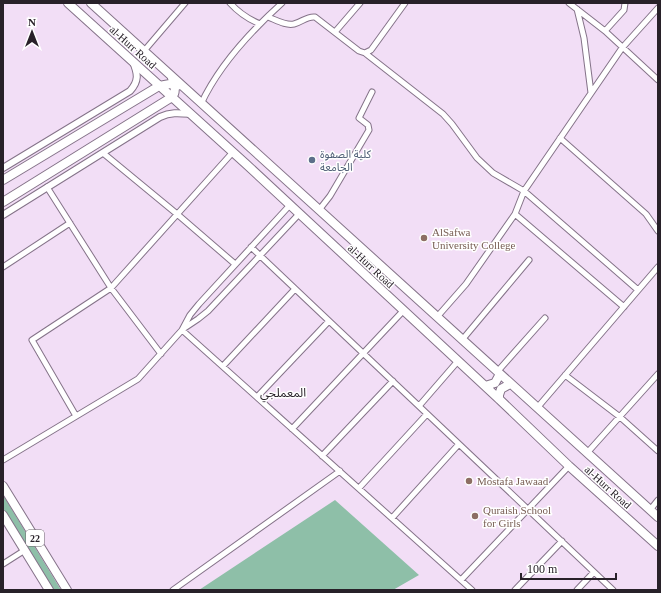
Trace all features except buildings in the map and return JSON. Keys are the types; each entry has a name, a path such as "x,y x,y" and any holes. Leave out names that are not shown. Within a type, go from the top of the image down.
{"main road":[{"name":"al-Hurr Road","path":"68,3 233,152 569,466 658,546"},
{"name":"al-Hurr Road","path":"91,3 144,51 171,78 245,143 658,517"},
{"path":"91,24 99,22 104,15"},
{"path":"102,34 105,26 113,23"},
{"path":"3,180 164,80 171,78 175,92 174,99"},
{"path":"3,202 174,99 186,90"},
{"path":"233,152 240,150 245,143"},
{"path":"246,164 249,157 256,153"},
{"path":"485,386 495,383 498,373"},
{"path":"499,399 501,389 507,384 510,384"},
{"name":"22","path":"3,486 67,590"},
{"name":"22","path":"3,515 49,590"}],"street":[{"path":"144,51 185,3"},
{"path":"230,3 248,19 260,24"},
{"path":"201,104 214,80 228,60 260,24 282,3"},
{"path":"335,32 360,3"},
{"path":"365,53 371,50 405,3"},
{"path":"569,3 605,31 658,80"},
{"path":"605,31 624,10 625,3"},
{"path":"437,318 466,284 515,214 524,191 622,48 658,8"},
{"path":"577,9 584,38 591,94"},
{"path":"268,17 287,24 294,24 310,16 316,17 359,51 365,53 443,114 477,158 493,173 524,191 638,290"},
{"path":"3,168 130,91 134,86 137,75 132,61"},
{"path":"319,210 330,196 369,130 368,125 359,118 372,92"},
{"path":"3,215 160,117 169,113 177,112 191,114"},
{"path":"560,138 646,214 658,231"},
{"path":"76,416 32,340 111,288 233,152"},
{"path":"103,153 235,264"},
{"path":"47,187 111,288 161,354"},
{"path":"3,460 138,378 182,330 199,304 290,205"},
{"path":"182,330 203,315 299,214"},
{"path":"515,214 624,307"},
{"path":"3,267 70,224"},
{"path":"251,248 613,590"},
{"path":"462,340 529,260"},
{"path":"537,408 658,267"},
{"path":"223,366 295,289"},
{"path":"292,429 403,311"},
{"path":"498,373 545,318"},
{"path":"257,397 329,321"},
{"path":"182,330 472,590"},
{"path":"419,406 458,361"},
{"path":"587,453 658,374"},
{"path":"565,375 620,417 658,451"},
{"path":"322,456 392,382"},
{"path":"359,488 426,414"},
{"path":"392,518 459,444"},
{"path":"461,580 569,466"},
{"path":"173,590 340,472"},
{"path":"650,510 658,500"},
{"path":"515,590 562,541"},
{"path":"3,564 25,550"},
{"path":"577,590 594,572"}],"green space":[{"path":"3,495 61,590 54,590 3,508"},
{"path":"335,500 419,575 393,590 199,590"}],"place":[{"name":"كلية الصفوة الجامعة","path":"312,160"},
{"name":"AlSafwa University College","path":"424,238"},
{"name":"Mostafa Jawaad","path":"469,481"},
{"name":"Quraish School for Girls","path":"475,516"}],"district":[{"name":"المعملجي","path":"283,393"}]}
